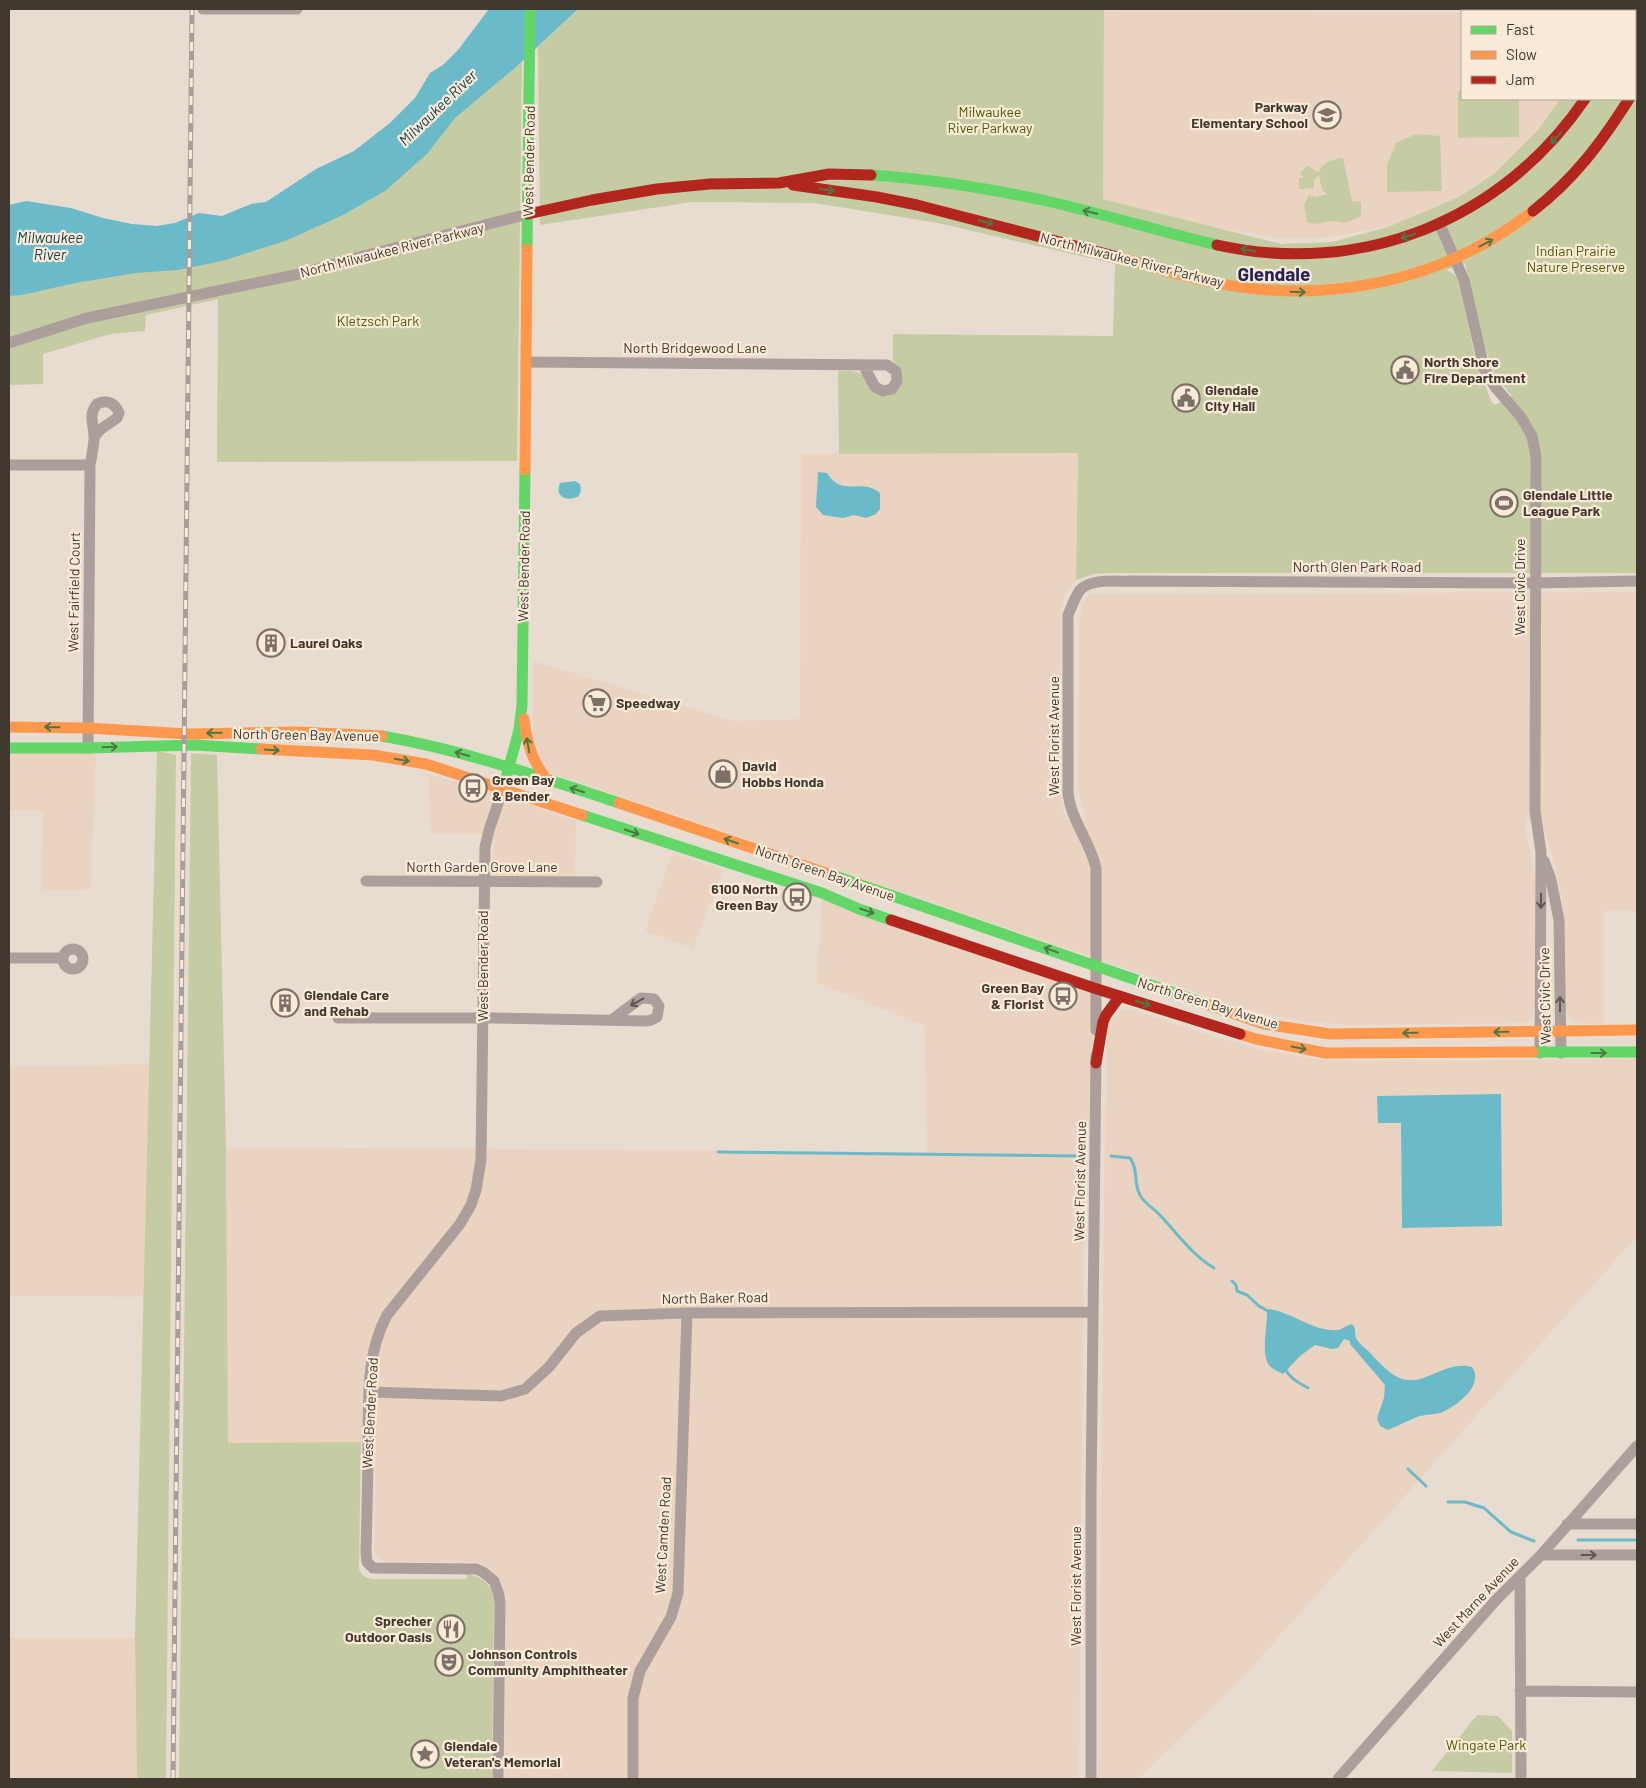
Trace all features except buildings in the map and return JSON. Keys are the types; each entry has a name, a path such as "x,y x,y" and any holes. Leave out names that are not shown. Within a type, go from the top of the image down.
{"main road":[{"name":"West Bender Road","path":"503,789 518,730 522,705 530,9"},
{"name":"North Milwaukee River Parkway","path":"528,214 614,196 658,190 699,185 779,183 829,174 889,177 970,186 1029,196 1226,246 1265,253 1296,255 1350,251 1404,238 1440,225 1486,200 1537,159 1560,134 1584,100"},
{"name":"North Milwaukee River Parkway","path":"779,183 924,206 1204,280 1249,288 1313,292 1358,288 1400,279 1456,259 1502,234 1562,188 1598,147 1628,100"},
{"path":"522,705 529,751 537,768 547,780"},
{"name":"North Green Bay Avenue","path":"9,727 88,728 188,734 297,732 374,734 424,743 547,780 989,928 1096,967 1264,1024 1330,1034 1637,1030"},
{"name":"North Green Bay Avenue","path":"9,748 88,748 195,744 372,755 426,764 822,894 859,909 1097,989 1256,1039 1325,1053 1637,1052"},
{"path":"982,950 989,928"},
{"path":"1001,956 1008,935"},
{"path":"1096,1063 1103,1022 1120,996"}],"street":[{"path":"204,9 297,9"},
{"name":"North Milwaukee River Parkway","path":"9,343 87,318 304,273 528,214"},
{"name":"West Civic Drive","path":"1440,225 1464,280 1484,368 1495,387 1522,416 1532,436 1536,457 1535,811 1541,852 1540,1053"},
{"name":"North Bridgewood Lane","path":"526,362 863,365"},
{"name":"West Fairfield Court","path":"88,748 90,464 94,437"},
{"path":"9,465 90,464"},
{"name":"North Glen Park Road","path":"1080,590 1096,582 1132,581 1637,581"},
{"name":"West Florist Avenue","path":"1080,590 1068,615 1068,792 1071,808 1090,848 1096,868 1097,989 1091,1494 1091,1779"},
{"name":"West Bender Road","path":"498,1779 500,1603 497,1588 488,1576 476,1569 378,1568 370,1566 367,1562 366,1552 369,1392 374,1348 387,1315 460,1224 471,1205 476,1190 481,1160 485,847 503,789"},
{"name":"West Civic Drive","path":"1541,852 1551,880 1559,920 1561,1053"},
{"name":"North Garden Grove Lane","path":"366,882 597,882"},
{"path":"9,958 63,958"},
{"path":"338,1018 613,1019"},
{"name":"North Baker Road","path":"369,1392 501,1396 525,1389 549,1367 576,1333 600,1316 686,1313 1093,1312"},
{"name":"West Camden Road","path":"633,1779 633,1698 635,1689 640,1671 671,1617 678,1593 686,1313"},
{"name":"West Marne Avenue","path":"1338,1779 1496,1600 1541,1555 1637,1446"},
{"path":"1567,1524 1637,1524"},
{"path":"1541,1555 1637,1555"},
{"path":"1520,1577 1521,1779"},
{"path":"1520,1691 1637,1692"}],"shaded area":[{"name":"Parkway Elementary School","path":"1104,10 1461,13 1461,100 1563,100 1540,131 1494,173 1459,197 1390,226 1331,237 1280,238 1223,229 1103,199"},
{"path":"1078,453 1076,580 1064,596 1061,611 1059,758 1062,807 1067,820 1087,821 1078,787 1079,624 1082,604 1090,594 1637,592 1637,911 1604,911 1604,1024 1576,1023 1566,1013 1564,915 1557,874 1545,831 1525,816 1525,826 1535,878 1535,1007 1529,1022 1346,1025 1304,1021 1244,1009 545,771 533,741 533,661 734,721 800,719 801,454"},
{"path":"96,747 91,890 42,891 43,811 9,810 9,748"},
{"path":"429,775 474,786 576,821 575,876 497,877 491,870 495,839 481,834 430,834"},
{"path":"672,853 724,870 693,948 645,931"},
{"path":"822,893 1097,989 1096,1063 1085,1154 1079,1779 504,1779 506,1597 498,1577 480,1564 471,1562 385,1562 376,1556 374,1550 376,1442 227,1443 226,1147 926,1152 925,1026 817,983"},
{"path":"1131,1009 1215,1037 1267,1051 1319,1059 1365,1062 1637,1058 1637,1236 1244,1676 1138,1779 1098,1779 1107,1029 1110,1021 1119,1012"},
{"path":"150,1064 144,1297 9,1296 9,1067"},
{"path":"9,1638 135,1638 137,1779 9,1779"}],"green space":[{"path":"578,9 1104,10 1103,199 1281,244 1332,242 1388,227 1459,197 1495,173 1539,129 1559,100 1636,100 1636,10 1606,10 1637,9 1637,573 1109,573 1094,574 1076,580 1078,453 839,454 838,371 859,373 866,379 874,392 886,395 900,369 893,361 893,334 1113,336 1115,264 938,223 814,203 692,202 540,225 538,47","holes":["1465,263 1484,345 1496,377 1512,396 1495,405 1491,401 1474,353 1460,283 1455,275 1447,270"]},
{"name":"Kletzsch Park","path":"522,61 517,461 217,462 218,299 146,315 145,331 110,334 43,354 43,384 9,385 9,245 227,235 516,67"},
{"path":"1458,91 1461,91 1461,100 1519,100 1519,137 1458,138"},
{"path":"1416,134 1440,136 1442,191 1387,192 1387,164 1396,143"},
{"path":"1343,158 1352,201 1361,202 1361,216 1345,223 1333,221 1314,224 1307,222 1304,205 1309,195 1316,197 1327,194 1322,190 1319,175 1314,181 1314,188 1299,189 1299,178 1305,178 1300,174 1307,165 1318,173 1328,162"},
{"path":"157,751 176,755 166,1779 137,1779 135,1638"},
{"path":"191,753 217,755 226,1147 228,1443 361,1442 359,1569 363,1576 376,1579 467,1579 467,1574 481,1579 488,1585 494,1599 492,1779 179,1779"},
{"name":"Wingate Park","path":"1477,1715 1498,1716 1512,1731 1512,1773 1432,1771"}],"water":[{"name":"Milwaukee River","path":"489,9 578,9 516,67 455,118 427,154 385,191 343,215 285,241 222,261 178,270 136,273 75,283 22,295 9,296 9,205 26,201 71,208 103,218 132,224 156,226 175,223 199,213 222,216 251,204 266,202 316,169 354,151 390,123 415,98 430,73 443,65 458,50"},
{"path":"818,472 827,473 840,485 862,486 874,489 880,493 880,509 876,514 866,518 854,515 843,518 823,515 816,507"},
{"path":"575,481 580,484 579,496 571,499 560,495 560,483"},
{"path":"1501,1094 1502,1226 1402,1228 1401,1123 1378,1123 1377,1096"},
{"path":"1269,1309 1329,1330 1338,1330 1352,1324 1359,1342 1392,1374 1405,1380 1421,1379 1451,1367 1467,1366 1472,1367 1475,1381 1472,1388 1461,1401 1447,1410 1417,1417 1388,1430 1380,1426 1377,1418 1384,1398 1385,1385 1350,1344 1350,1341 1344,1339 1338,1348 1332,1349 1315,1345 1300,1356 1283,1374 1270,1366 1265,1355 1267,1313"}],"waterway":[{"path":"718,1152 1079,1156"},
{"path":"1111,1156 1130,1158 1133,1163 1141,1198 1159,1214 1191,1250 1214,1268"},
{"path":"1232,1281 1236,1285 1237,1291 1247,1295 1268,1311 1269,1314"},
{"path":"1285,1368 1291,1377 1308,1388"},
{"path":"1408,1469 1426,1486"},
{"path":"1448,1502 1465,1502 1484,1508 1511,1532 1534,1541"},
{"path":"1578,1540 1637,1540"}],"railway":[{"path":"173,1779 192,9"}],"traffic: fast":[{"path":"527,249 530,9"},
{"path":"871,175 939,182 1029,197 1217,245"},
{"path":"503,789 519,730 522,705 525,470"},
{"path":"382,736 472,756 619,803"},
{"path":"9,748 195,745 261,749"},
{"path":"582,815 822,893 891,920"},
{"path":"832,875 1209,1005"},
{"path":"1533,1052 1637,1052"}],"traffic: slow":[{"path":"1118,257 1215,283 1248,288 1286,291 1362,286 1434,267 1469,252 1502,233 1533,211"},
{"path":"525,470 527,249"},
{"path":"524,719 531,751 547,780"},
{"path":"9,727 88,728 188,734 297,732 382,736"},
{"path":"261,749 373,755 426,764 582,815"},
{"path":"619,803 832,875"},
{"path":"1209,1005 1264,1024 1330,1034 1637,1030"},
{"path":"1240,1034 1325,1053 1533,1052"}],"traffic: jam":[{"path":"1217,245 1271,253 1324,253 1375,245 1424,230 1470,207 1513,178 1551,142 1584,100"},
{"path":"1533,211 1574,173 1608,130 1628,100"},
{"path":"528,214 592,200 657,189 710,184 779,183 829,174 871,175"},
{"path":"793,185 877,197 917,205 1118,257"},
{"path":"891,920 1097,989 1240,1034"},
{"path":"1096,1063 1103,1022 1120,996"}],"place":[{"name":"Parkway Elementary School","path":"1327,115"},
{"name":"North Shore Fire Department","path":"1405,370"},
{"name":"Glendale City Hall","path":"1186,398"},
{"name":"Glendale Little League Park","path":"1504,503"},
{"name":"Laurel Oaks","path":"271,643"},
{"name":"Speedway","path":"597,703"},
{"name":"David Hobbs Honda","path":"723,774"},
{"name":"Green Bay & Bender","path":"473,788"},
{"name":"6100 North Green Bay","path":"797,897"},
{"name":"Green Bay & Florist","path":"1063,996"},
{"name":"Glendale Care and Rehab","path":"285,1003"},
{"name":"Sprecher Outdoor Oasis","path":"451,1629"},
{"name":"Johnson Controls Community Amphitheater","path":"449,1662"},
{"name":"Glendale Veteran's Memorial","path":"425,1754"}],"district":[{"name":"Glendale","path":"1274,274"}],"park label":[{"name":"Milwaukee River Parkway","path":"990,120"},
{"name":"Indian Prairie Nature Preserve","path":"1576,260"}]}
